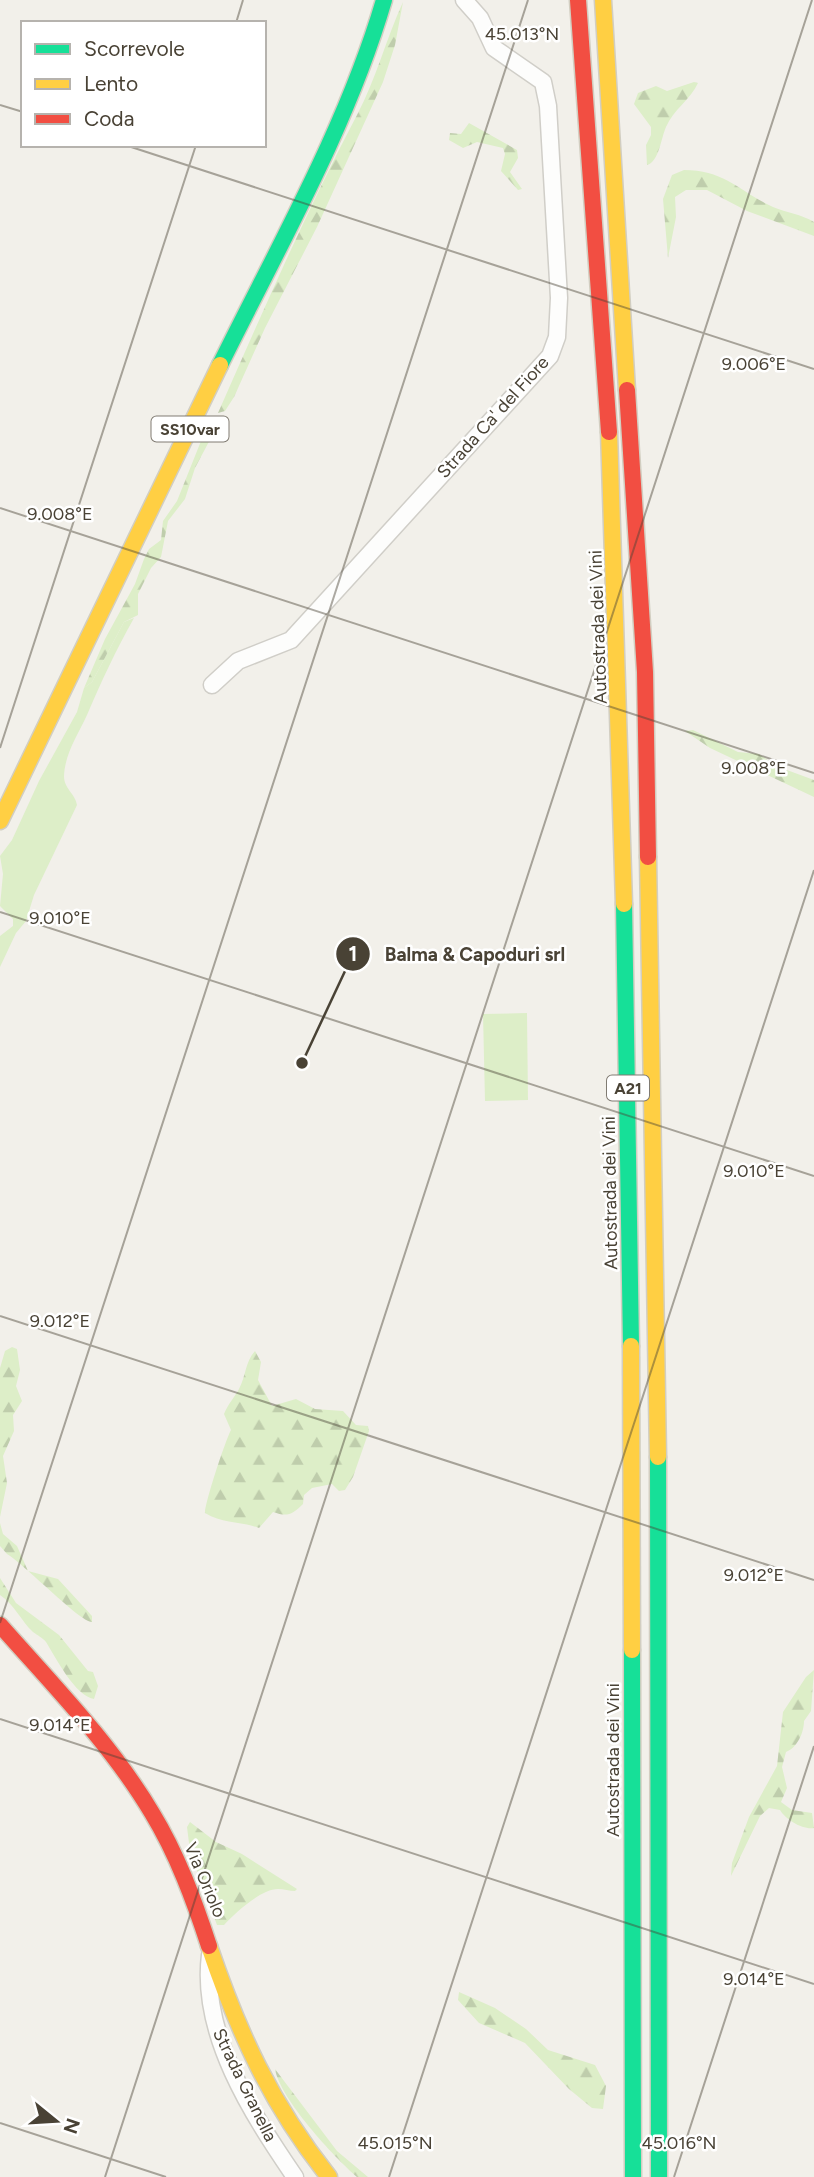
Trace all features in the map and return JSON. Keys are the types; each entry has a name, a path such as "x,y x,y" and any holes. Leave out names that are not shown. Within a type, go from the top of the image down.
{"main road":[{"name":"SS10var","path":"0,821 324,151 373,34 384,0"},
{"name":"Autostrada dei Vini","path":"578,0 610,447 625,894 632,1371 633,2177"},
{"name":"A21","path":"603,0 645,672 658,1398 659,2177"},
{"name":"Via Oriolo","path":"0,1625 117,1759 146,1802 195,1901 232,2013 257,2072 280,2112 329,2177"}],"street":[{"name":"Strada Ca' del Fiore","path":"212,685 238,661 291,640 550,356 554,346 559,298 548,106 543,82 494,48 480,18 464,0"},
{"name":"Strada Granella","path":"211,1946 207,1977 214,2021 245,2093 271,2141 295,2177"}],"green space":[{"path":"403,2 395,45 383,82 317,227 265,328 234,397 225,411 218,413 302,226 364,101"},
{"path":"698,83 695,89 669,121 657,155 647,165 646,145 651,135 651,127 634,104 638,93 656,86 667,91"},
{"path":"469,123 517,150 518,158 510,172 522,189 518,190 501,171 505,154 503,148 477,142 463,148 449,140 450,133 461,134"},
{"path":"684,170 711,174 773,207 809,219 814,222 814,236 747,211 707,190 686,190 675,197 676,217 668,258 663,199 672,175"},
{"path":"208,433 213,434 195,468 185,499 168,521 161,557 151,568 138,594 138,615 124,622 92,682 84,688 105,639 135,584 149,549 161,540 163,521 177,501 201,441"},
{"path":"134,618 72,744 67,760 64,780 77,805 34,895 26,921 16,933 0,967 0,936 13,926 13,919 0,906 3,874 0,856 12,840 39,781 77,712 84,688 92,682 124,622"},
{"path":"693,730 738,752 759,754 776,766 814,780 814,797 710,748 685,731"},
{"path":"527,1013 528,1100 485,1101 483,1014"},
{"path":"12,1347 17,1349 20,1370 16,1386 22,1401 13,1415 14,1431 3,1456 7,1483 0,1517 0,1368 5,1351"},
{"path":"255,1351 261,1362 258,1380 272,1406 296,1399 315,1409 343,1411 356,1425 368,1426 369,1431 353,1477 345,1490 339,1491 332,1484 312,1488 304,1495 303,1504 296,1511 286,1515 273,1512 259,1528 218,1519 205,1513 231,1430 224,1414 239,1389"},
{"path":"0,1523 3,1534 17,1546 28,1571 0,1546"},
{"path":"28,1571 58,1579 92,1616 92,1622 76,1613"},
{"path":"0,1578 16,1603 59,1635 88,1671 93,1672 98,1686 94,1699 73,1684 46,1642 29,1628 10,1603 0,1595"},
{"path":"814,1670 811,1711 804,1721 799,1740 786,1752 782,1767 787,1788 781,1802 792,1810 812,1813 814,1828 795,1824 780,1810 769,1808 760,1816 731,1876 732,1863 749,1817 777,1766 783,1712 806,1677"},
{"path":"190,1822 216,1842 242,1854 297,1889 278,1889 264,1893 241,1908 224,1925 217,1925 190,1851 187,1827"},
{"path":"459,1992 495,2008 526,2029 548,2050 595,2065 606,2086 603,2109 592,2108 569,2089 525,2043 479,2023 458,2000"},
{"path":"275,2069 337,2151 368,2177 357,2177 322,2142 287,2096"}],"traffic: fast":[{"path":"220,365 331,140 369,47 384,0"},
{"path":"624,904 631,1346"},
{"path":"658,1457 659,2177"},
{"path":"632,1650 633,2177"}],"traffic: slow":[{"path":"603,0 627,390"},
{"path":"0,821 220,365"},
{"path":"609,432 624,904"},
{"path":"648,857 658,1457"},
{"path":"631,1346 632,1650"},
{"path":"209,1946 232,2009 258,2067 308,2150 329,2177"}],"traffic: jam":[{"path":"578,0 609,432"},
{"path":"627,390 645,672 648,857"},
{"path":"0,1625 80,1716 136,1788 177,1861 209,1946"}],"place":[{"name":"Balma & Capoduri srl","path":"302,1063"}]}
